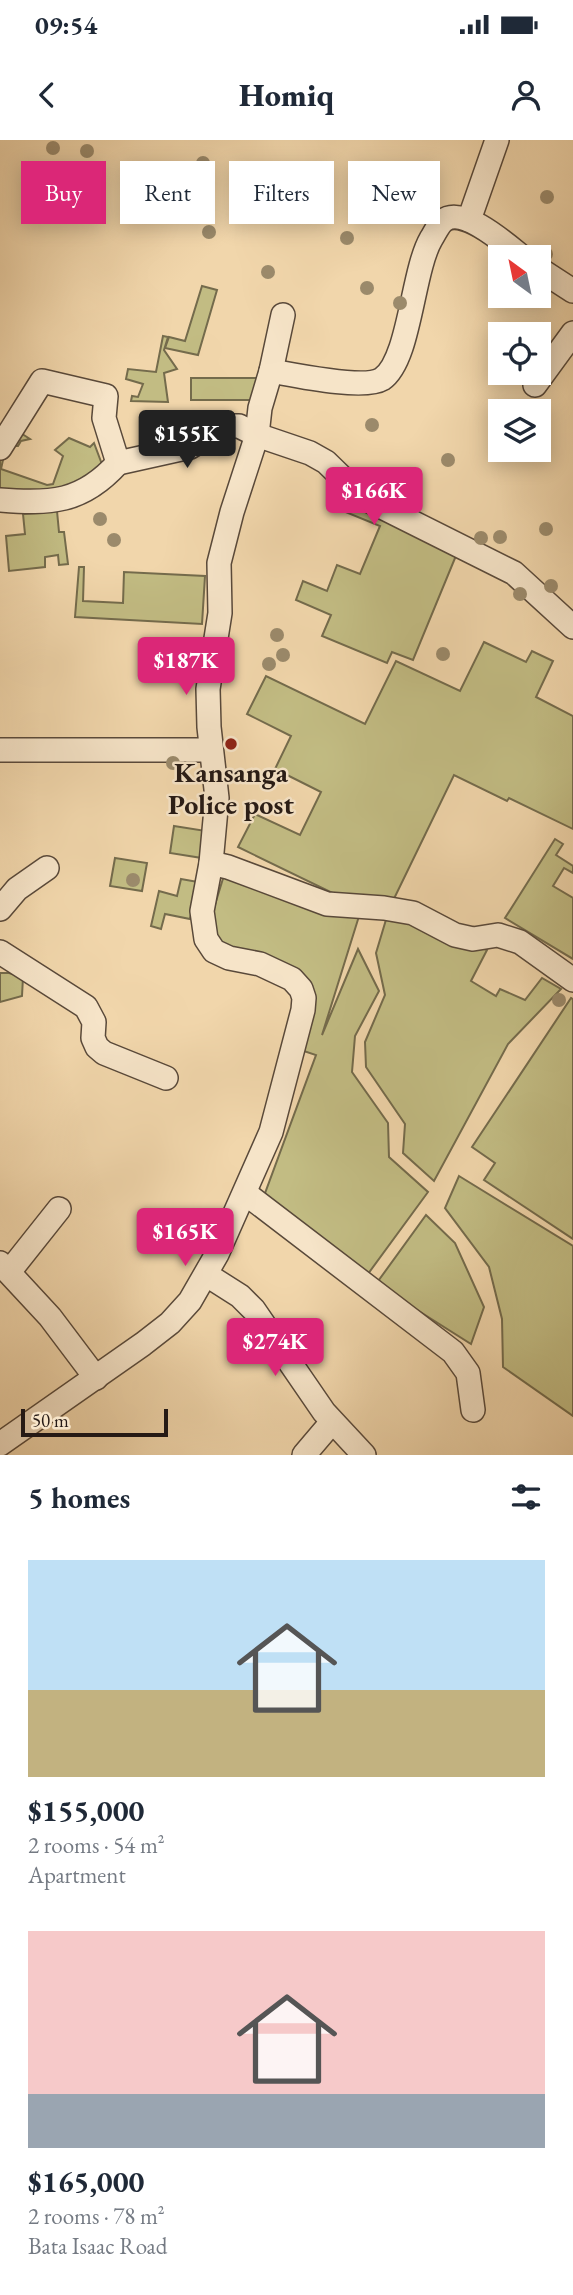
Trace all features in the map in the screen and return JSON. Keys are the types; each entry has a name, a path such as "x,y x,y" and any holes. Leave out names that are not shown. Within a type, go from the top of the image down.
{"street":[{"path":"470,220 497,140"},
{"path":"271,371 355,384 379,381 393,366 405,333 424,252 441,222 446,219 470,220 507,245"},
{"path":"551,277 573,291"},
{"path":"0,1444 170,1323 190,1301 207,1275 271,1132 303,1010 304,998 301,989 292,979 260,964 229,958 214,951 206,939 202,911 211,863 218,785 211,750 208,689 220,613 219,563 257,435 260,408 283,315"},
{"path":"551,364 573,333"},
{"path":"0,448 42,381 106,396 104,418 118,463"},
{"path":"0,500 38,503 69,497 100,481 118,463 190,447 225,426 239,426 318,457 362,497 514,573 573,627"},
{"path":"0,750 211,750"},
{"path":"211,863 327,904 384,908 413,914 455,935 473,939 498,935 520,942 573,980"},
{"path":"0,909 16,889 47,867"},
{"path":"0,952 86,1007 94,1022 93,1038 104,1053 166,1078"},
{"path":"245,1193 453,1352 468,1373 472,1410"},
{"path":"59,1209 4,1267 50,1317 96,1378"},
{"path":"207,1275 240,1296 254,1310 331,1422 364,1455"},
{"path":"304,1455 331,1422"}],"shaded area":[{"path":"202,286 217,290 198,355 165,348 169,337 185,341"},
{"path":"163,336 168,337 164,350 177,369 164,373 168,402 131,401 132,396 138,397 143,384 126,379 128,369 156,372"},
{"path":"191,378 260,378 260,400 191,400"},
{"path":"16,430 30,439 21,441 18,446 6,446 1,469 47,485 53,484 63,456 55,450 69,438 90,447 94,443 103,467 59,494 0,493 0,450"},
{"path":"347,500 460,546 413,660 392,652 387,663 322,636 331,615 296,600 303,581 327,591 337,565 360,574 380,526 343,511"},
{"path":"57,511 59,532 64,532 68,564 59,565 58,555 45,557 45,567 9,571 6,536 25,534 23,514"},
{"path":"79,567 84,567 83,601 123,603 124,572 205,576 202,624 75,617"},
{"path":"484,642 526,662 532,651 553,661 536,697 573,716 573,829 454,775 388,911 487,950 471,981 496,996 500,989 525,1000 542,978 561,989 508,1044 434,1181 403,1153 405,1124 366,1067 365,1042 385,995 376,953 388,913 384,918 238,847 255,814 300,835 321,792 275,769 291,736 247,714 266,676 365,724 396,661 460,691"},
{"path":"174,826 206,831 202,858 170,853"},
{"path":"555,839 563,844 556,855 573,866 573,873 564,868 553,886 573,898 573,959 505,918"},
{"path":"115,858 147,863 142,891 110,886"},
{"path":"225,872 360,913 322,1035 358,949 379,991 355,1036 352,1072 388,1123 389,1157 428,1192 365,1278 264,1196 316,1055 295,1048 310,998 219,943 210,921"},
{"path":"181,879 198,882 190,919 165,914 161,929 151,926 159,891 177,896"},
{"path":"0,973 23,977 22,996 0,1002"},
{"path":"571,998 573,1239 484,1180 495,1163 472,1147"},
{"path":"459,1176 573,1246 573,1416 503,1367 502,1319 489,1267 445,1208"},
{"path":"426,1215 455,1243 484,1307 471,1344 376,1284"}],"place":[{"name":"Kansanga Police post","path":"231,744"}]}
